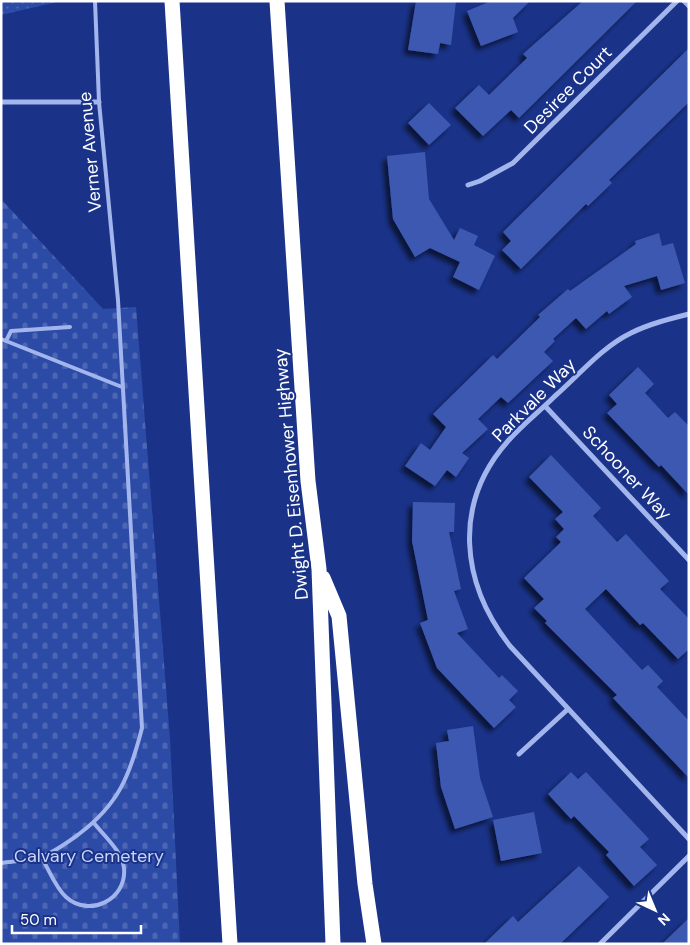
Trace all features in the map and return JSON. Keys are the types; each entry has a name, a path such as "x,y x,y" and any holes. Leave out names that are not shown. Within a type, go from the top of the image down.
{"highway":[{"path":"172,1 230,944"},
{"name":"Dwight D. Eisenhower Highway","path":"277,1 308,481 319,569 333,944"},
{"path":"319,569 339,616 365,884 374,944"}],"street":[{"name":"Desiree Court","path":"468,185 480,181 513,163 677,1"},
{"path":"684,1 689,6"},
{"path":"1,102 99,102"},
{"name":"Parkvale Way","path":"689,314 656,322 619,340 508,441 486,474 472,512 470,551 477,590 494,626 689,839"},
{"name":"Schooner Way","path":"545,406 689,560"},
{"path":"519,754 568,709"},
{"path":"600,944 689,856"}],"lane":[{"name":"Verner Avenue","path":"94,823 105,812 120,791 132,765 142,728 118,300 99,102 95,1"},
{"path":"70,327 11,331 4,340 122,387"},
{"path":"1,863 42,857 94,823 120,856 124,866 124,877 120,888 105,903 83,906 64,896 42,857"}],"green space":[{"path":"1,1 61,1 1,15"},
{"name":"Calvary Cemetery","path":"1,199 103,309 136,307 170,739 180,944 1,944"}],"building":[{"path":"416,1 456,1 451,45 440,43 438,54 408,50"},
{"path":"491,1 530,1 513,18 518,32 481,46 467,11"},
{"path":"583,1 637,1 519,118 511,110 483,136 455,108 479,85 489,95 527,58 523,54"},
{"path":"689,48 689,102 609,180 612,183 588,206 586,204 521,269 502,250 511,241 503,232"},
{"path":"429,103 451,125 429,145 408,123"},
{"path":"425,152 429,199 454,240 460,228 478,236 474,245 495,256 479,290 453,277 460,262 430,248 415,257 393,219 387,156"},
{"path":"659,233 662,246 673,243 685,283 661,290 657,276 624,286 632,297 609,314 607,311 586,329 576,318 553,339 555,341 544,352 553,361 508,403 501,397 478,419 488,429 462,453 469,458 456,477 447,470 435,486 405,466 421,443 430,450 446,427 433,414 493,355 497,359 540,317 538,315 568,289 570,291 636,244 635,241"},
{"path":"638,367 654,384 645,393 668,418 675,412 689,426 689,495 607,413 617,404 609,395"},
{"path":"551,455 601,508 593,516 617,542 626,534 669,581 660,589 689,619 689,649 678,659 643,623 640,625 606,589 585,609 642,670 648,665 663,681 657,687 689,721 689,778 613,698 617,695 545,623 547,621 534,608 544,599 524,578 561,542 556,537 564,529 555,519 563,512 529,477"},
{"path":"413,502 455,503 454,532 449,532 461,589 454,591 468,629 457,633 499,678 502,675 518,691 509,700 516,707 494,728 437,668 420,623 428,620 412,541"},
{"path":"473,726 480,778 493,817 455,829 441,787 436,743 449,741 447,730"},
{"path":"571,772 578,779 586,772 649,839 640,847 657,865 634,886 606,855 609,852 574,816 571,819 548,794"},
{"path":"534,812 542,853 501,861 493,820"},
{"path":"579,866 609,897 560,944 484,944 513,916 518,922"},
{"path":"689,918 689,944 662,944"}]}
